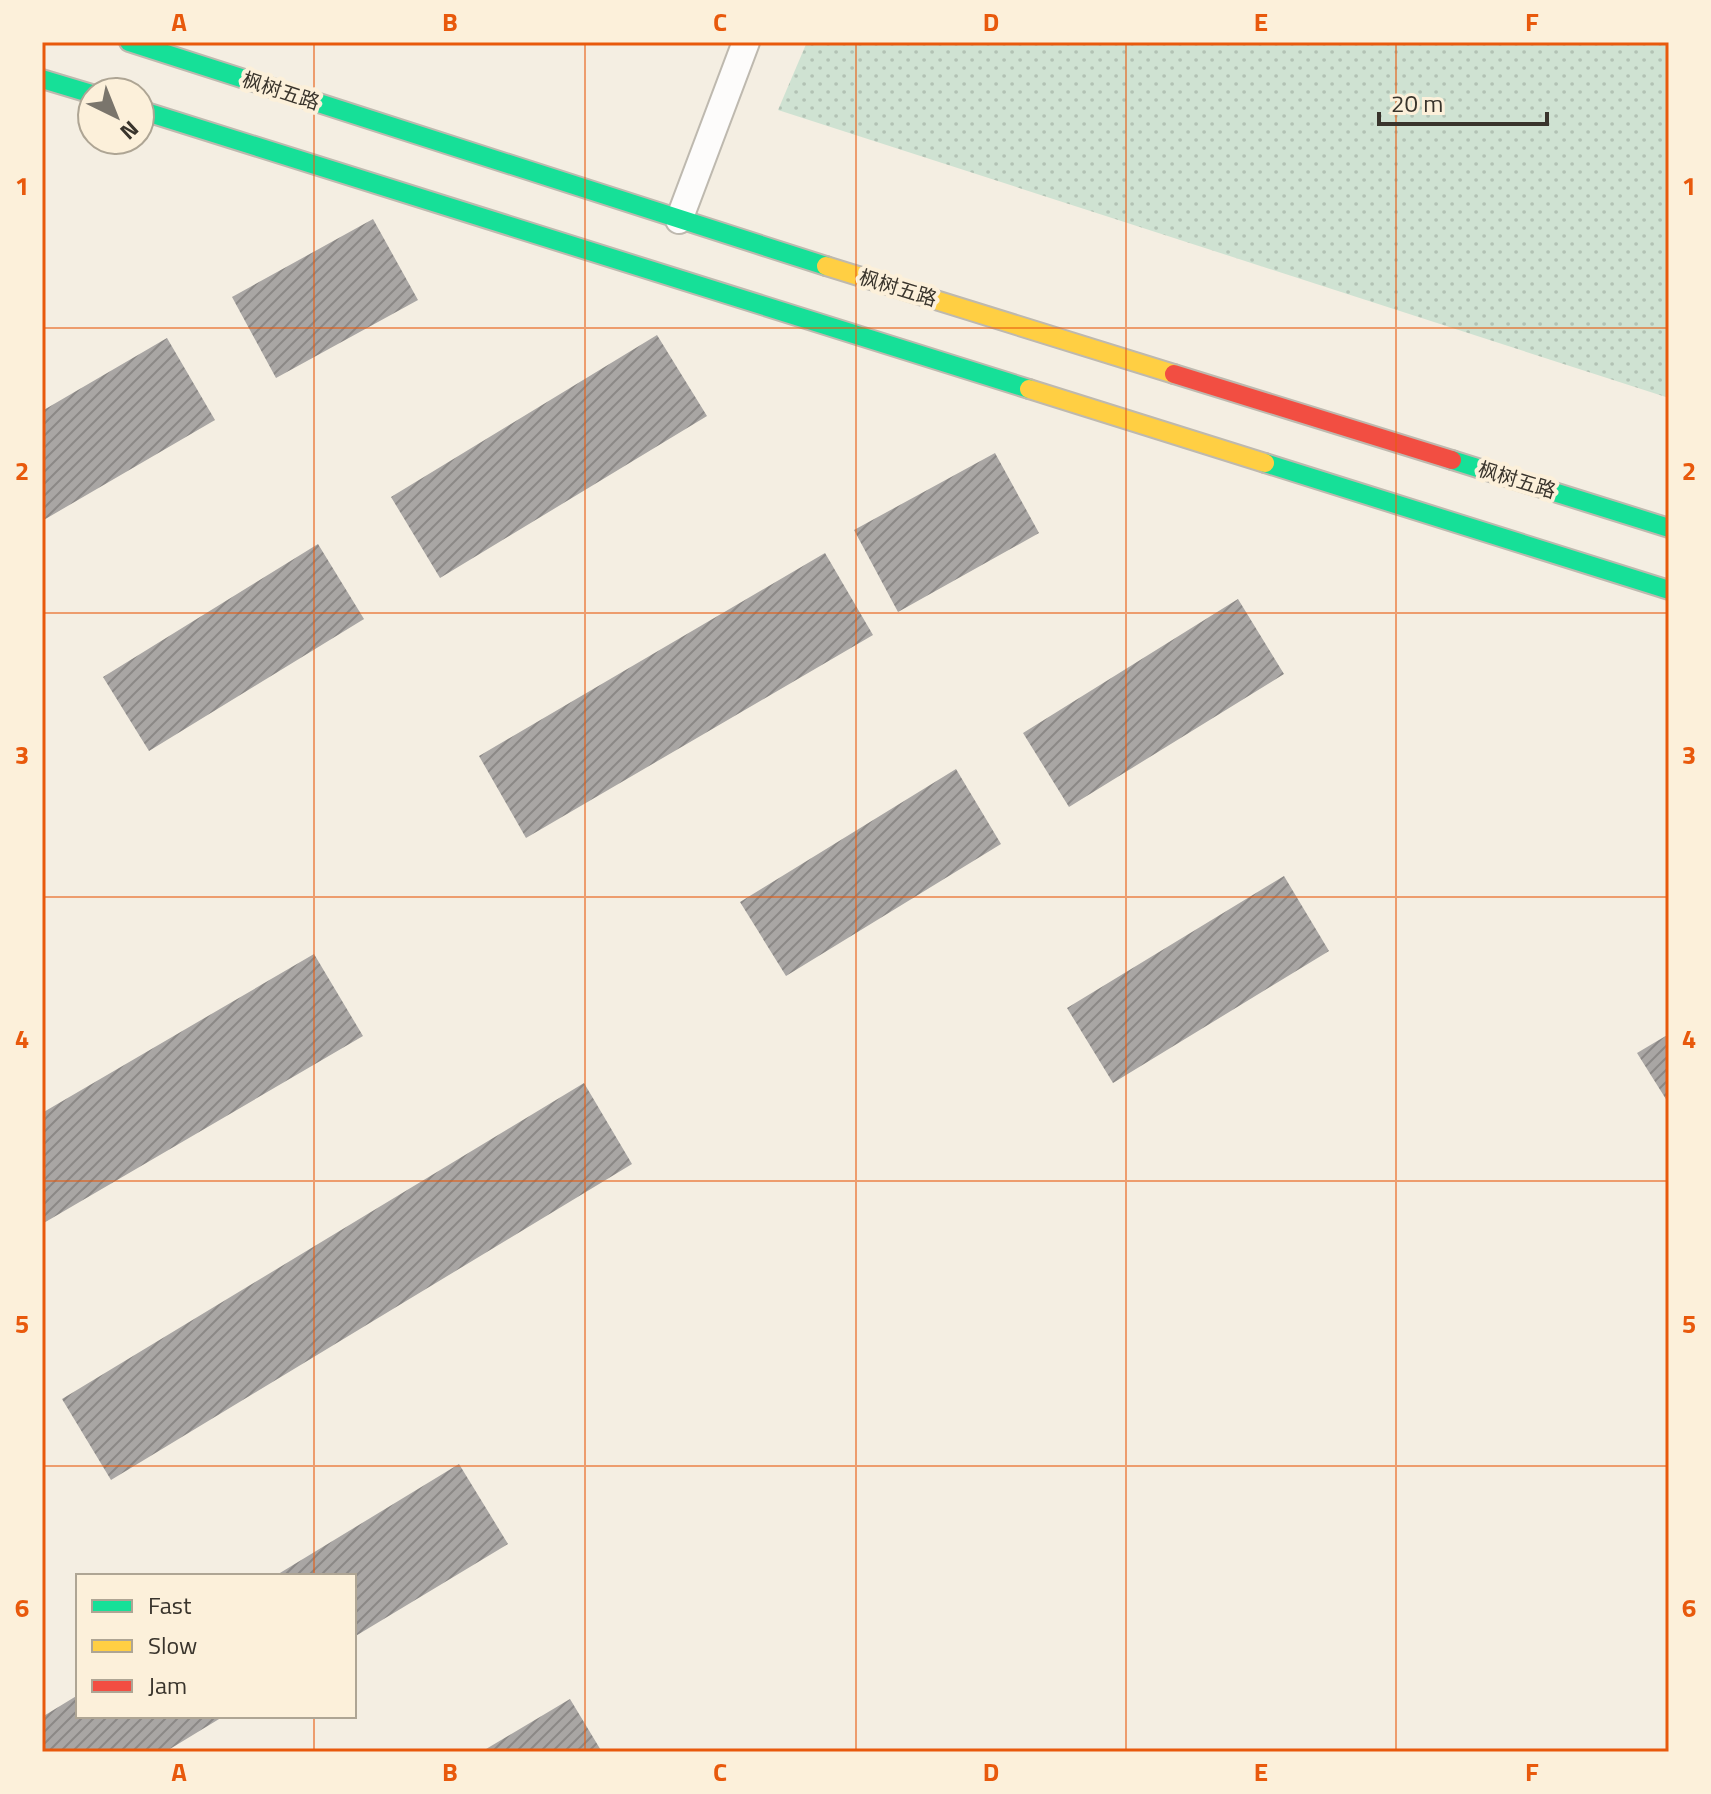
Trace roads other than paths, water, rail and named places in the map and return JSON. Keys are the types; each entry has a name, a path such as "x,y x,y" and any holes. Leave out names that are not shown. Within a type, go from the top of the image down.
{"main road":[{"name":"枫树五路","path":"129,42 679,220 1669,528"},
{"path":"42,79 76,89"},
{"path":"156,115 1669,590"}],"lane":[{"path":"679,220 746,42"}]}
